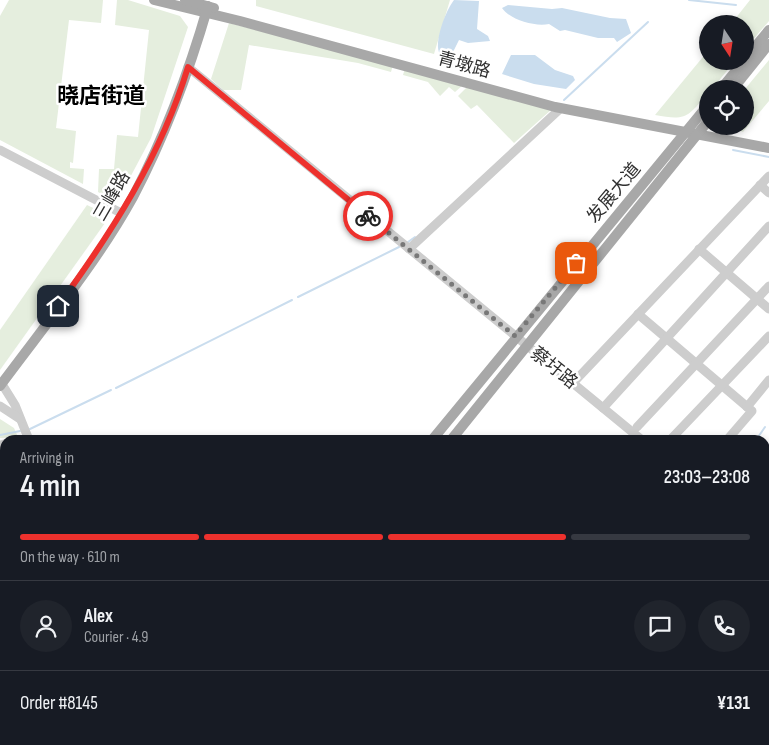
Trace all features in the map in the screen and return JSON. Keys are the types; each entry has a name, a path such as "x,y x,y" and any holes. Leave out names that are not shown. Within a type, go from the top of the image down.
{"main road":[{"name":"青墩路","path":"154,0 208,6 561,108 697,128 769,148"},
{"name":"青墩路","path":"185,0 554,101 769,141"},
{"name":"三峰路","path":"1,385 122,214 167,126 208,6"},
{"path":"754,48 769,30"},
{"path":"740,80 769,44"},
{"path":"728,80 736,70"},
{"name":"发展大道","path":"436,435 515,336 697,128"},
{"name":"发展大道","path":"455,435 697,128"}],"street":[{"name":"蔡圩路","path":"188,67 636,435"},
{"path":"409,249 561,108"},
{"path":"0,150 122,214"},
{"path":"572,383 769,176"},
{"path":"760,185 769,193"},
{"path":"603,408 769,226"},
{"path":"699,250 769,309"},
{"path":"637,427 769,286"},
{"path":"638,314 752,411 731,435"},
{"path":"675,435 769,336"},
{"path":"747,407 769,380"},
{"path":"1,385 22,421 27,435"},
{"path":"0,406 22,421"}],"green space":[{"path":"9,0 103,0 101,23 69,20 56,128 76,131 73,163 70,162 70,168 84,169 83,184 0,140 0,16"},
{"path":"117,0 128,0 180,16 188,27 151,138 117,202 98,192 99,169 114,169 117,135 138,137 149,30 115,25"},
{"path":"256,0 450,0 434,54 256,6"},
{"path":"750,0 769,0 769,21 754,38 754,15 738,15"},
{"path":"229,23 393,65 391,72 358,63 249,45 241,90 223,90 211,79"},
{"path":"769,60 769,101 754,119 754,80 752,80"},
{"path":"699,62 699,70 728,70 719,80 699,80 699,103 686,115 674,117 655,115"},
{"path":"405,68 463,85 455,92 449,87 440,96 428,82 403,75"},
{"path":"468,86 552,109 514,143 477,105 471,109 458,96"},
{"path":"87,205 110,216 0,370 0,330"},
{"path":"0,419 14,428 17,435 0,435"}],"water":[{"path":"454,0 479,1 477,29 488,36 490,41 468,43 459,40 452,54 446,56 440,54 438,49 439,35 447,11"},
{"path":"508,5 552,9 562,8 610,18 626,19 631,33 617,42 614,38 598,38 565,30 560,31 549,24 523,22 511,16 502,8"},
{"path":"511,55 535,55 555,70 573,76 575,80 566,89 534,84 502,74"}],"waterway":[{"path":"689,0 736,5"},
{"path":"564,100 648,22"},
{"path":"733,150 769,157"},
{"path":"408,242 415,237"},
{"path":"298,297 399,247"},
{"path":"116,388 292,300"},
{"path":"30,429 111,390"},
{"path":"759,435 765,427"},
{"path":"0,435 20,431"}],"way so far":[{"path":"368,216 515,336 576,263"}],"district":[{"name":"晓店街道","path":"101,96"}],"route":[{"path":"58,306 103,244 132,197 167,126 188,67 368,216"}]}
